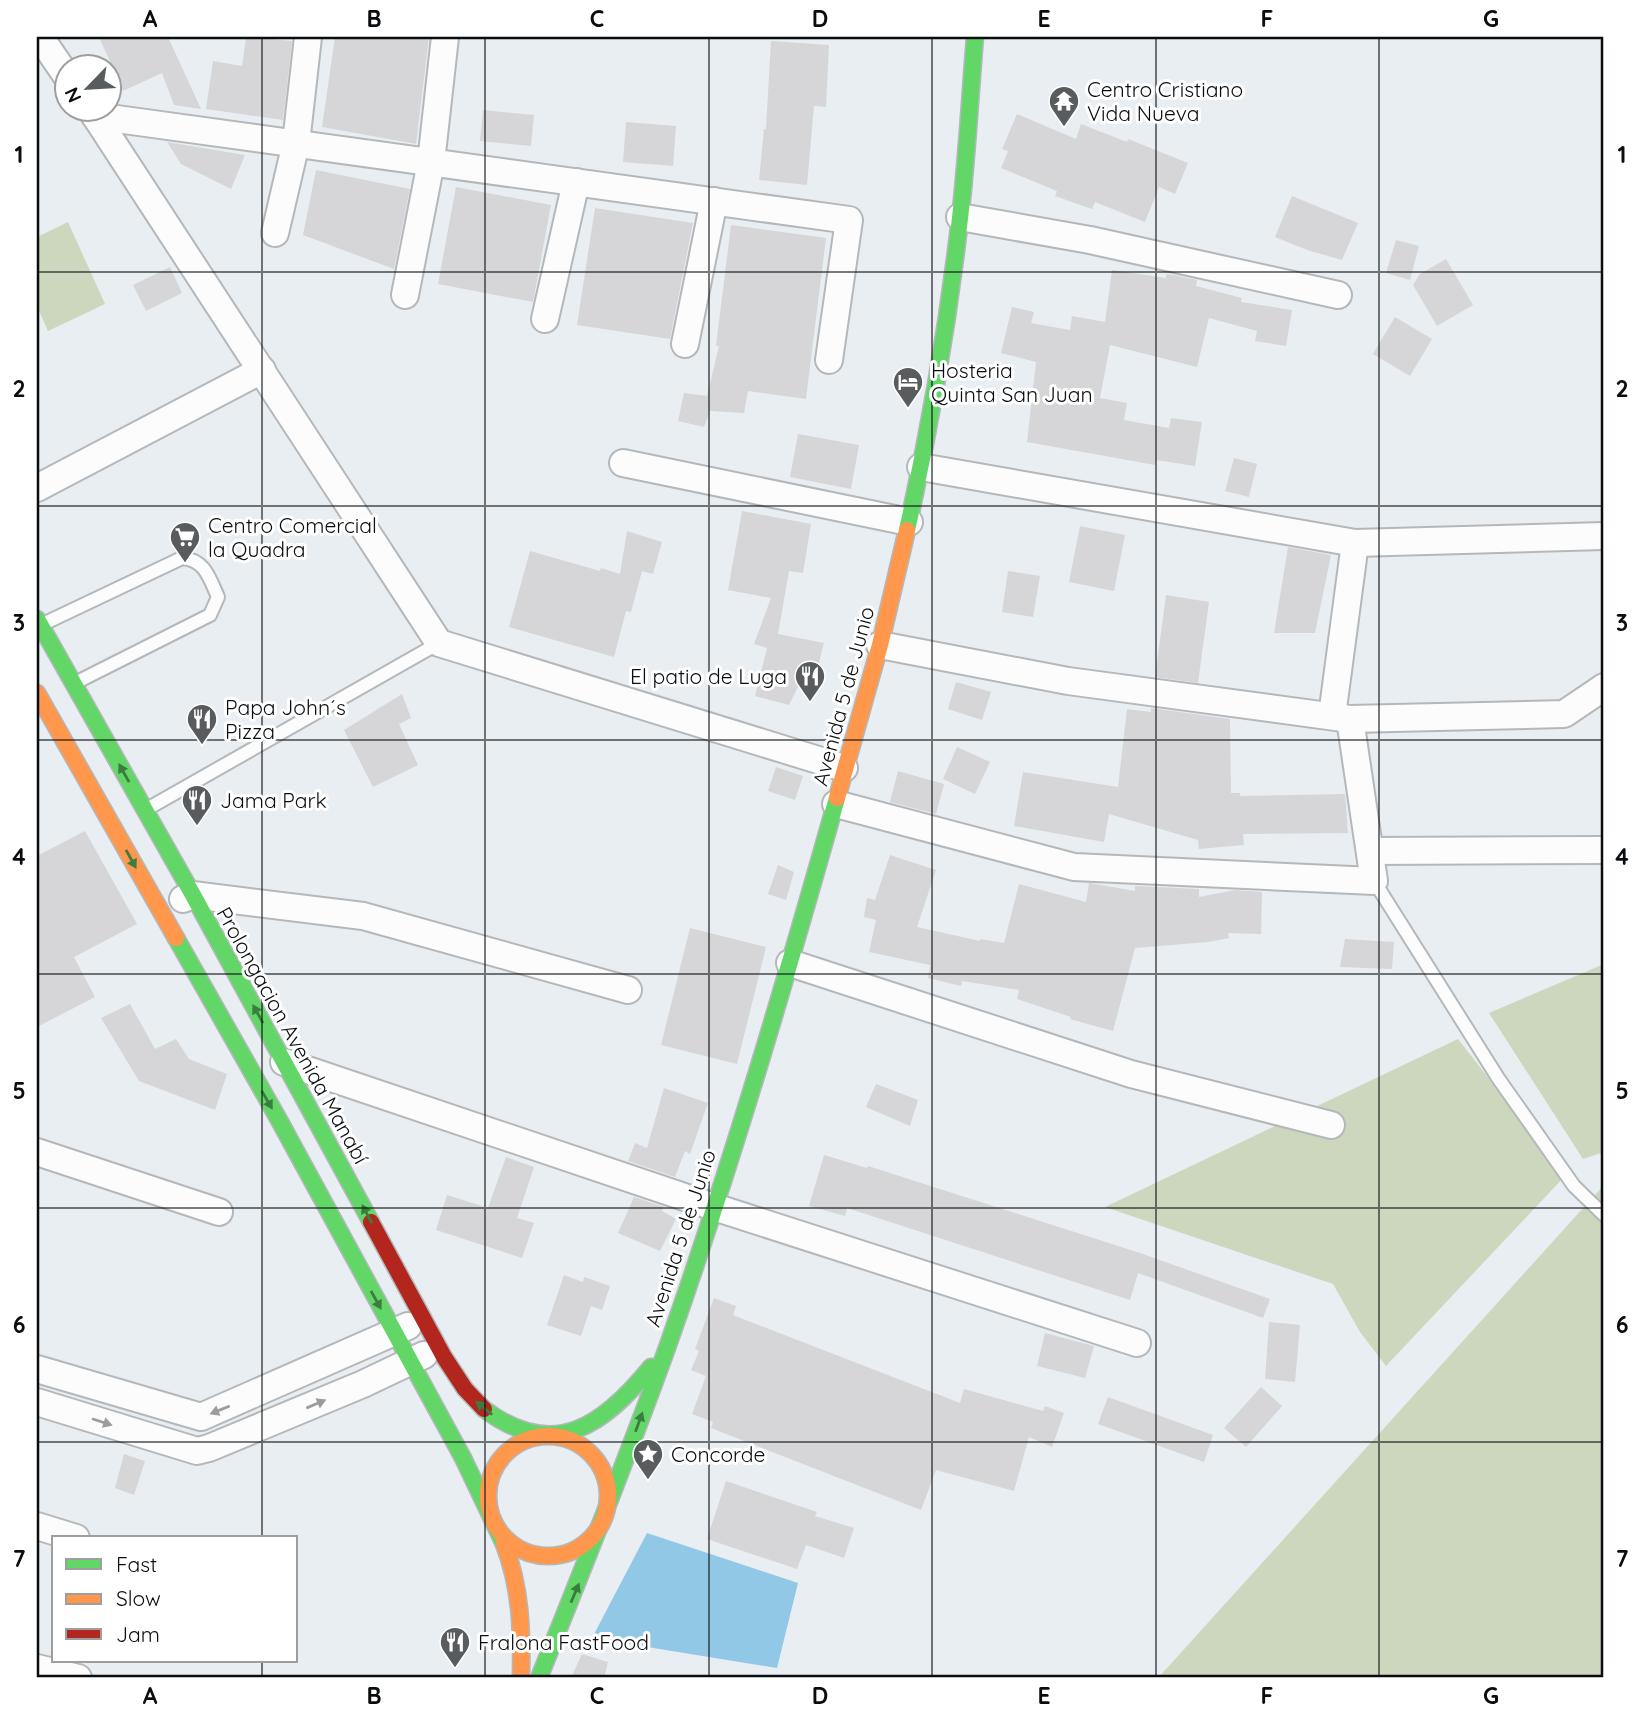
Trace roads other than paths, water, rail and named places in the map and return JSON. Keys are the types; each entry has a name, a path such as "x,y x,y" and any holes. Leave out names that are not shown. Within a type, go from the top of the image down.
{"main road":[{"name":"Avenida 5 de Junio","path":"539,1678 583,1576 667,1347 714,1207 789,962 880,645 921,467 950,293 960,217 975,37"},
{"name":"Prolongacion Avenida Manabí","path":"38,622 73,683 136,816 193,895 458,1380 483,1409 505,1423 545,1436"},
{"path":"41,711 114,830 279,1120 463,1458 495,1522 513,1567 519,1593 523,1646 521,1678"},
{"path":"545,1436 572,1441 594,1457 607,1482 605,1516 585,1545 559,1556 524,1551 507,1540 495,1522 489,1488 498,1463 518,1444 531,1438 569,1432 601,1417 628,1395 667,1347"}],"street":[{"path":"40,37 52,55"},
{"path":"275,233 296,143 309,37"},
{"path":"405,295 431,162 445,37"},
{"path":"122,117 849,220 830,360"},
{"path":"99,122 439,643 844,768"},
{"path":"545,319 576,181"},
{"path":"685,344 714,201"},
{"path":"960,217 1090,240 1338,295"},
{"path":"37,488 262,370"},
{"path":"623,463 909,522"},
{"path":"921,467 1355,543 1604,536"},
{"path":"835,804 1074,867 1374,881 1371,851 1341,718 1355,543"},
{"path":"880,645 1068,681 1341,718 1564,714 1604,687"},
{"path":"1371,851 1604,850"},
{"path":"158,909 193,895 363,916 628,990"},
{"path":"789,962 1131,1074 1331,1125"},
{"path":"284,1062 714,1207 1137,1343"},
{"path":"37,1152 219,1212"},
{"path":"37,1369 201,1417 423,1319"},
{"path":"37,1402 197,1451 363,1384 439,1348"},
{"path":"37,1526 70,1536"},
{"path":"37,1668 78,1678"}],"lane":[{"path":"38,622 182,558 192,559 204,567 218,597 210,615 73,683"},
{"path":"114,830 439,643"},
{"path":"1374,881 1498,1078 1574,1186 1604,1215"}],"water":[{"path":"647,1533 798,1583 777,1668 592,1638"}],"place":[{"name":"Centro Cristiano Vida Nueva","path":"1064,128"},
{"name":"Hosteria Quinta San Juan","path":"908,409"},
{"name":"Centro Comercial la Quadra","path":"185,564"},
{"name":"El patio de Luga","path":"810,703"},
{"name":"Papa John´s Pizza","path":"202,746"},
{"name":"Jama Park","path":"197,827"},
{"name":"Concorde","path":"648,1481"},
{"name":"Fralona FastFood","path":"455,1669"}]}
